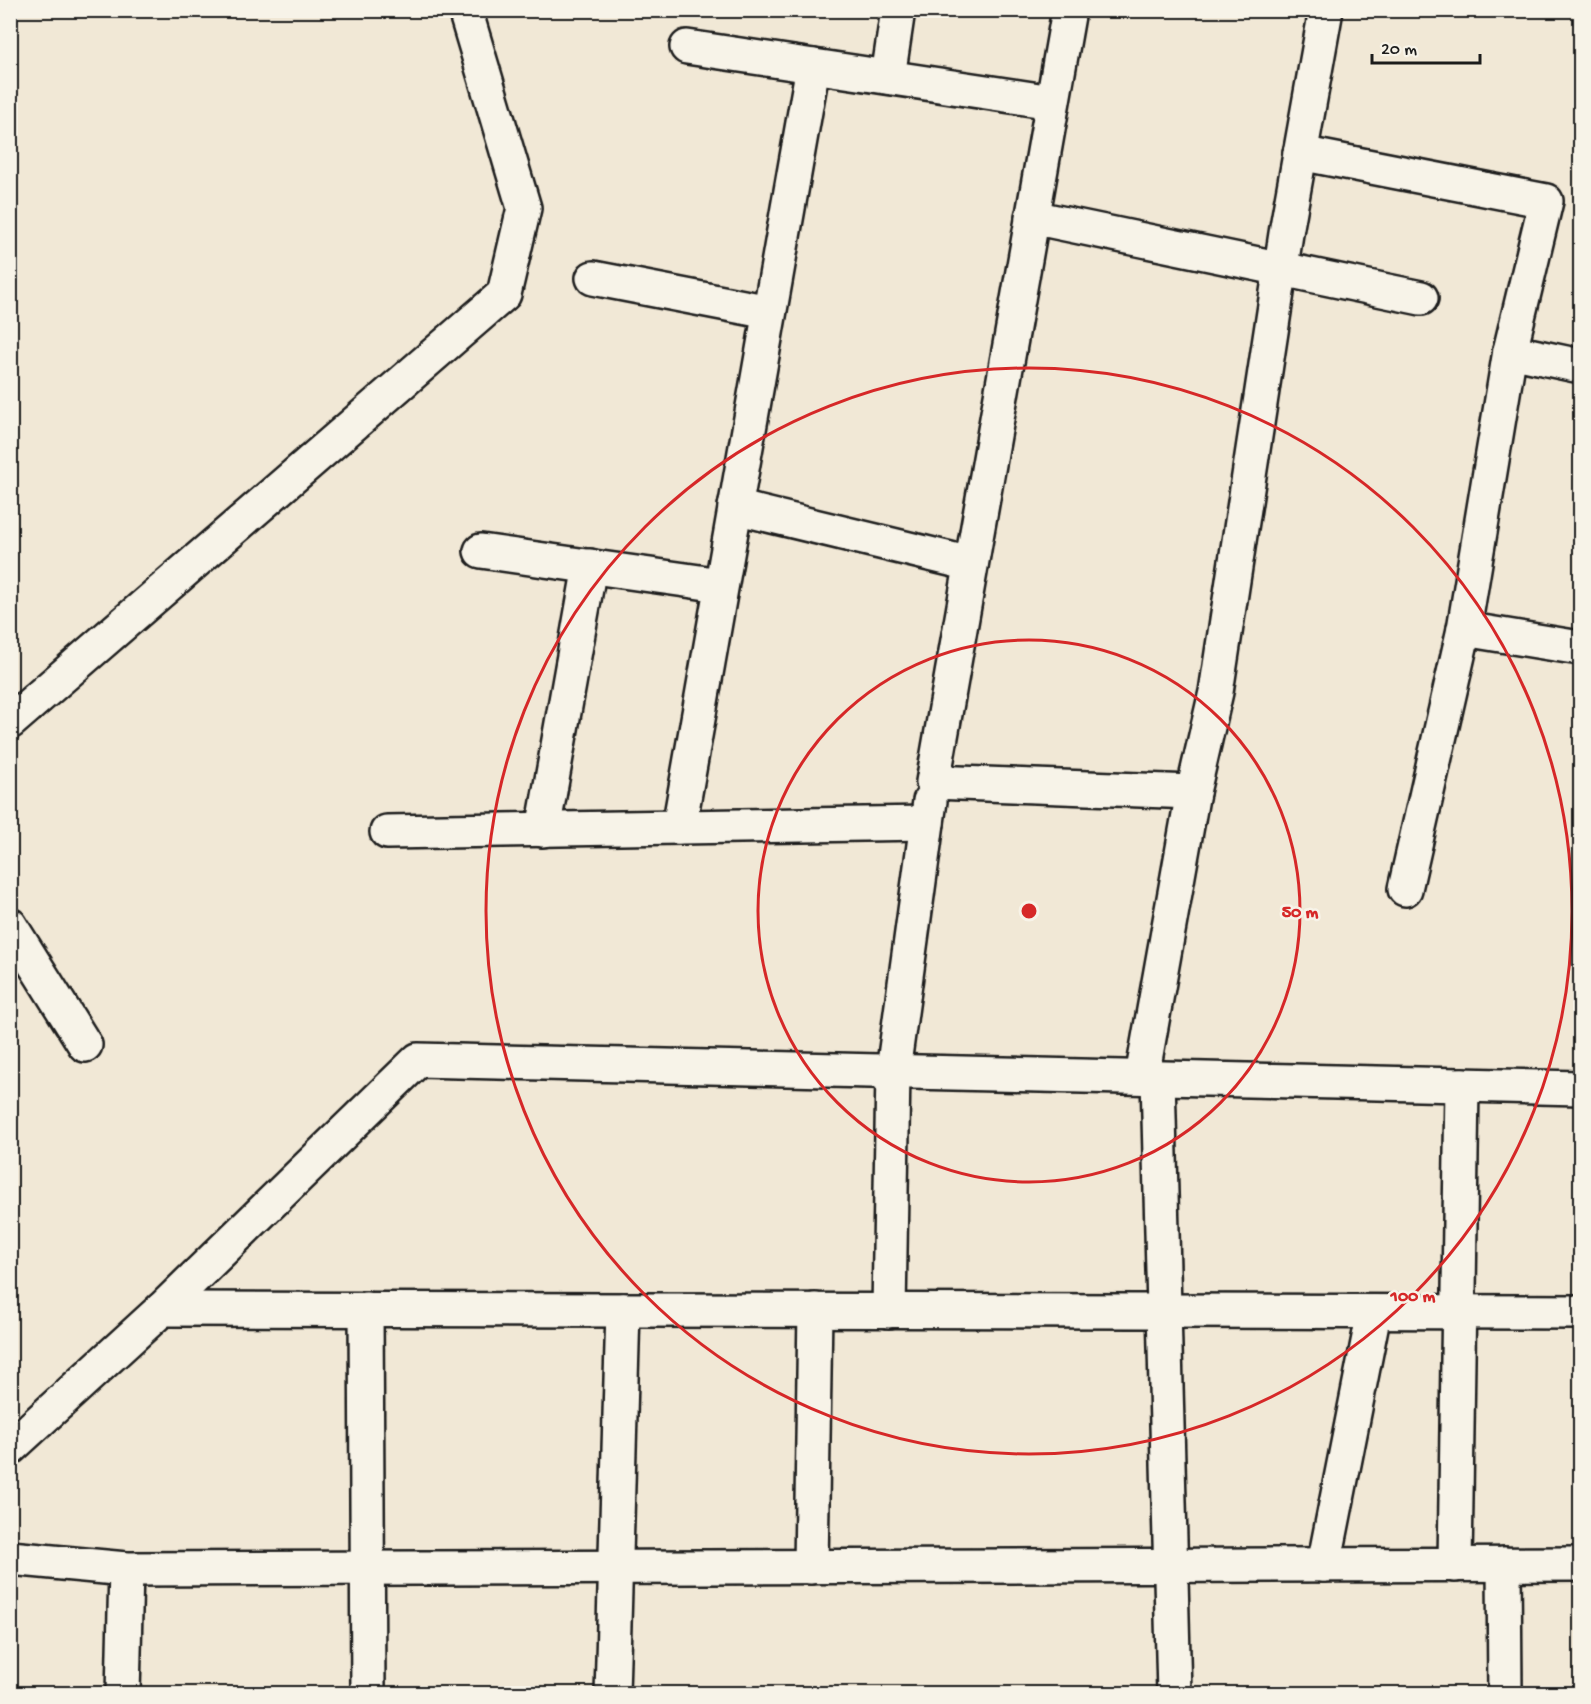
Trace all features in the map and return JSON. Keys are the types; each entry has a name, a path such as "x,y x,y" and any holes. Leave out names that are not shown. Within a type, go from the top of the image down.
{"street":[{"path":"10,722 504,294 524,208 465,10"},
{"path":"888,77 898,10"},
{"path":"889,1311 893,1071 927,823 1069,10"},
{"path":"1174,1694 1164,1312 1150,1077 1193,792 1216,692 1280,268 1326,10"},
{"path":"687,47 1052,102"},
{"path":"679,827 813,66"},
{"path":"1300,153 1546,201 1510,351 1464,629 1405,889"},
{"path":"1032,217 1421,298"},
{"path":"593,278 769,312"},
{"path":"1510,351 1581,366"},
{"path":"735,507 971,564"},
{"path":"481,551 721,585"},
{"path":"543,830 590,566"},
{"path":"1464,629 1581,648"},
{"path":"933,782 1193,792"},
{"path":"387,832 927,823"},
{"path":"10,925 85,1045"},
{"path":"10,1448 162,1309 418,1060 1581,1088"},
{"path":"1455,1565 1462,1085"},
{"path":"162,1309 1581,1312"},
{"path":"366,1309 368,1694"},
{"path":"612,1694 623,1310"},
{"path":"811,1567 814,1310"},
{"path":"1324,1565 1374,1312"},
{"path":"10,1558 126,1569 1581,1564"},
{"path":"1504,1564 1505,1694"},
{"path":"123,1694 126,1569"}]}
